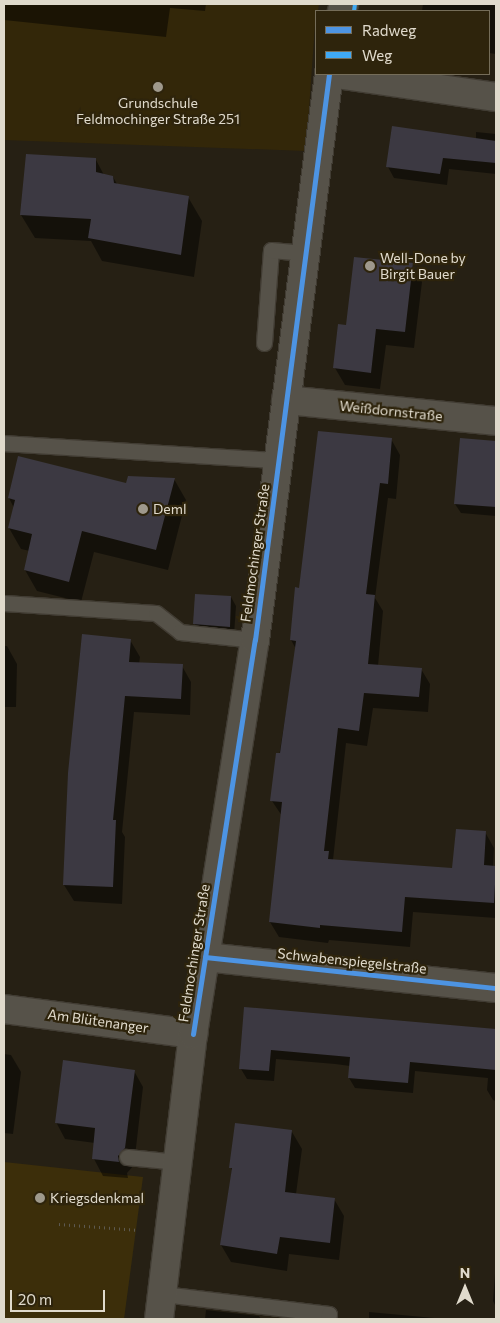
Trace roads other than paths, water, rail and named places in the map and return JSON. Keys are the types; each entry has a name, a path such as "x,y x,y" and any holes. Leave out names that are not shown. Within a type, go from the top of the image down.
{"main road":[{"name":"Feldmochinger Straße","path":"161,1306 193,1034 254,640 329,75"},
{"path":"343,75 496,97"},
{"name":"Weißdornstraße","path":"286,400 496,421"},
{"name":"Schwabenspiegelstraße","path":"205,957 496,988"},
{"name":"Am Blütenanger","path":"4,1009 193,1034"}],"lane":[{"path":"264,343 271,250 305,253"},
{"path":"4,442 278,460"},
{"path":"4,603 156,613 180,632 254,640"},
{"path":"127,1157 178,1162"},
{"path":"161,1306 329,1314 328,1319"}],"place":[{"name":"Grundschule Feldmochinger Straße 251","path":"158,87"},
{"name":"Well-Done by Birgit Bauer","path":"370,266"},
{"name":"Deml","path":"143,509"},
{"name":"Kriegsdenkmal","path":"40,1198"}]}
